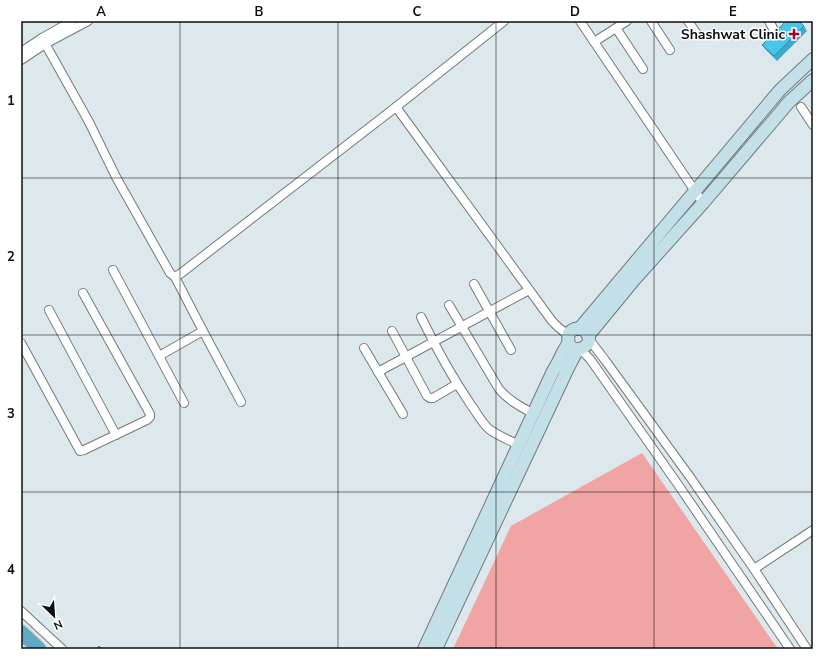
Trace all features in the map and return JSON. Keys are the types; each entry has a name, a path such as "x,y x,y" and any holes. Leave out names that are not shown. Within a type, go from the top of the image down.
{"highway":[{"path":"21,632 39,649"}],"main road":[{"path":"585,334 695,192 780,90 813,60"},
{"path":"585,334 703,203 789,102 813,80"},
{"path":"424,649 572,330 575,329 585,334 588,343 585,347 579,349 572,348 568,339"},
{"path":"436,649 568,368 579,349"}],"street":[{"path":"21,52 88,21"},
{"path":"174,277 180,274 396,107 504,21"},
{"path":"580,21 703,203"},
{"path":"594,42 627,21"},
{"path":"651,21 670,50"},
{"path":"688,21 697,34"},
{"path":"768,21 775,32"},
{"path":"21,60 66,22"},
{"path":"616,28 643,69"},
{"path":"44,41 89,122 116,177 170,273 174,277 241,402"},
{"path":"396,107 529,290 552,321 568,339"},
{"path":"801,107 813,125"},
{"path":"113,270 184,403"},
{"path":"474,284 511,350"},
{"path":"378,372 529,290"},
{"path":"21,343 80,451 150,418 150,414 83,293"},
{"path":"448,305 498,389 503,395 534,414"},
{"path":"49,310 116,435"},
{"path":"421,317 457,384 483,422 496,434 519,445"},
{"path":"392,330 427,396 433,398 457,384"},
{"path":"159,356 203,331"},
{"path":"585,334 690,477 807,649"},
{"path":"364,348 403,414"},
{"path":"579,349 590,359 790,649"},
{"path":"754,569 813,530"},
{"path":"21,611 62,649"}],"shaded area":[{"path":"642,453 778,649 453,649 511,526"}],"building":[{"path":"786,21 799,21 804,26 774,56 762,45"}],"place":[{"name":"Shashwat Clinic","path":"794,34"}]}
